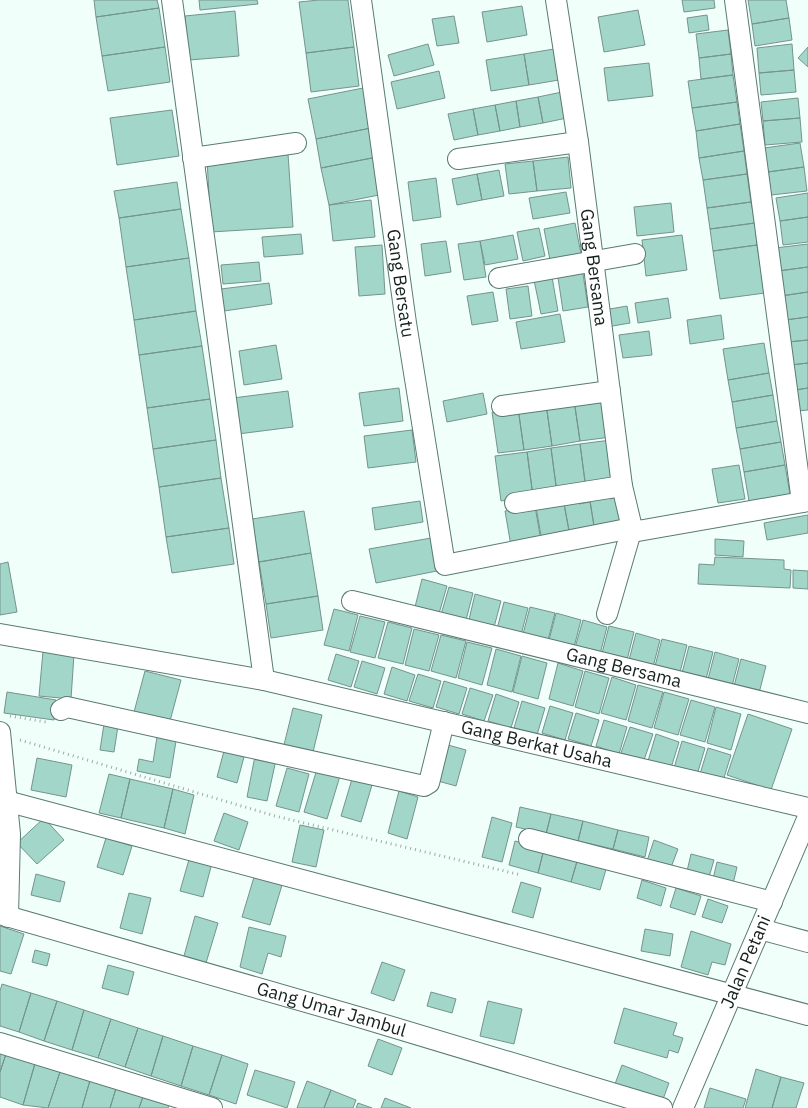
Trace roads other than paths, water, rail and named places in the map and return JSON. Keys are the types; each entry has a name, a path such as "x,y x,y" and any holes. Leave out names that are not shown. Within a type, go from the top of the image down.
{"street":[{"path":"172,0 264,680"},
{"name":"Gang Bersatu","path":"361,0 406,322 445,565 635,529"},
{"name":"Gang Bersama","path":"556,0 578,142 622,486 635,529"},
{"path":"607,614 635,529 805,501 735,0"},
{"path":"193,158 296,142"},
{"path":"458,159 578,142"},
{"path":"499,278 635,254"},
{"path":"502,406 610,390"},
{"path":"515,503 622,486"},
{"name":"Gang Bersama","path":"352,602 808,713"},
{"name":"Gang Berkat Usaha","path":"0,634 264,680 808,808"},
{"path":"61,710 67,707 424,786 429,783 444,722"},
{"path":"2,729 11,865 4,916"},
{"path":"6,801 808,1015"},
{"name":"Jalan Petani","path":"683,1108 808,817"},
{"path":"529,839 772,902"},
{"name":"Gang Umar Jambul","path":"4,916 362,1018 662,1108"},
{"path":"760,929 808,942"},
{"path":"0,1043 212,1108"}]}
